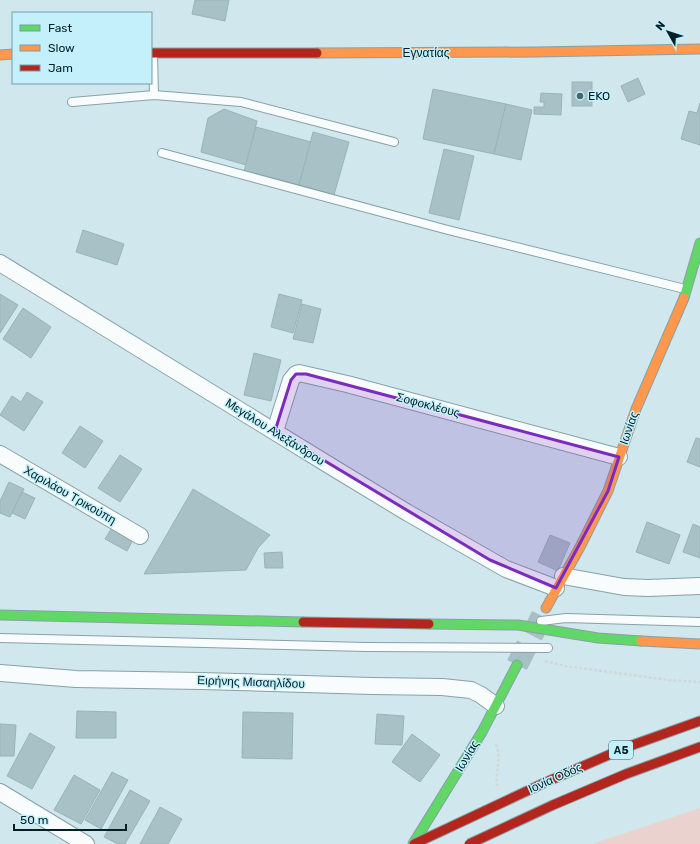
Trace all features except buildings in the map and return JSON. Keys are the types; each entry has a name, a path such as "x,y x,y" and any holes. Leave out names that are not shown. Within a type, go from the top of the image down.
{"main road":[{"name":"Εγνατίας","path":"152,54 528,52 700,49"},
{"path":"0,55 12,54"},
{"name":"Ιωνίας","path":"546,608 603,503 639,402 674,323 686,290 700,243"},
{"path":"0,614 367,623 518,625 598,638 700,644"},
{"name":"Ιωνίας","path":"413,844 482,732 517,665"},
{"name":"Ιονία Οδός","path":"413,844 544,783 627,747 700,721"},
{"name":"Ιονία Οδός","path":"468,844 612,779 666,758 700,747"}],"street":[{"name":"Μεγάλου Αλεξάνδρου","path":"0,263 357,482 514,573 559,582 624,587 648,588 700,586"},
{"name":"Σοφοκλέους","path":"275,431 291,380 296,374 306,374 619,457"},
{"name":"Χαριλάου Τρικούπη","path":"0,454 140,536"},
{"name":"Ειρήνης Μισαηλίδου","path":"0,673 76,679 442,687 471,690 496,706"},
{"path":"0,792 86,844"}],"lane":[{"path":"152,54 154,95"},
{"path":"72,102 154,95 241,102 394,142"},
{"path":"162,153 448,230 686,290"},
{"path":"518,625 566,618 700,622"},
{"path":"0,638 366,647 548,648"}],"path":[{"path":"541,660 565,666 669,680 700,682"}],"highlighted area":[{"path":"296,374 306,374 619,457 608,491 556,588 490,560 275,431 291,380"}],"shaded area":[{"path":"700,808 700,844 592,844"}],"tunnel":[{"path":"517,665 544,612"}],"traffic: fast":[{"path":"684,298 700,243"},
{"path":"0,615 303,622"},
{"path":"429,624 518,625 598,638 641,641"},
{"path":"413,844 482,732 517,665"}],"traffic: slow":[{"path":"317,53 536,52 700,49"},
{"path":"0,55 12,54"},
{"path":"546,608 580,547 608,491 636,409 684,298"},
{"path":"641,641 700,644"}],"traffic: jam":[{"path":"152,53 317,53"},
{"path":"303,622 429,624"},
{"path":"544,783 627,747 700,721"},
{"path":"553,805 626,774 700,747"},
{"path":"414,844 544,783"},
{"path":"469,844 553,805"}],"place":[{"name":"EKO","path":"580,96"}]}
